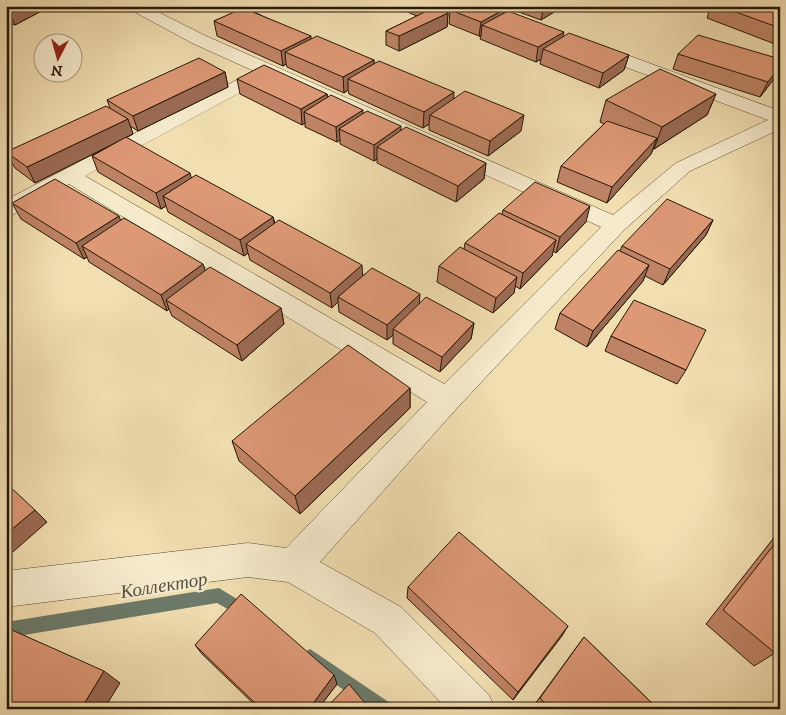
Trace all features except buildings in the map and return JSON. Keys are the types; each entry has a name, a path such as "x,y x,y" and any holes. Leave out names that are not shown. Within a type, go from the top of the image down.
{"street":[{"path":"134,6 200,40 616,225"},
{"path":"579,44 780,120"},
{"path":"6,208 269,70"},
{"path":"293,566 448,400 616,225 683,167 780,120"},
{"path":"70,176 448,400"},
{"path":"6,589 248,560 293,566 388,620 475,709"}],"waterway":[{"name":"Коллектор","path":"6,630 219,595 245,612"},
{"name":"Коллектор","path":"310,657 384,709"}]}
